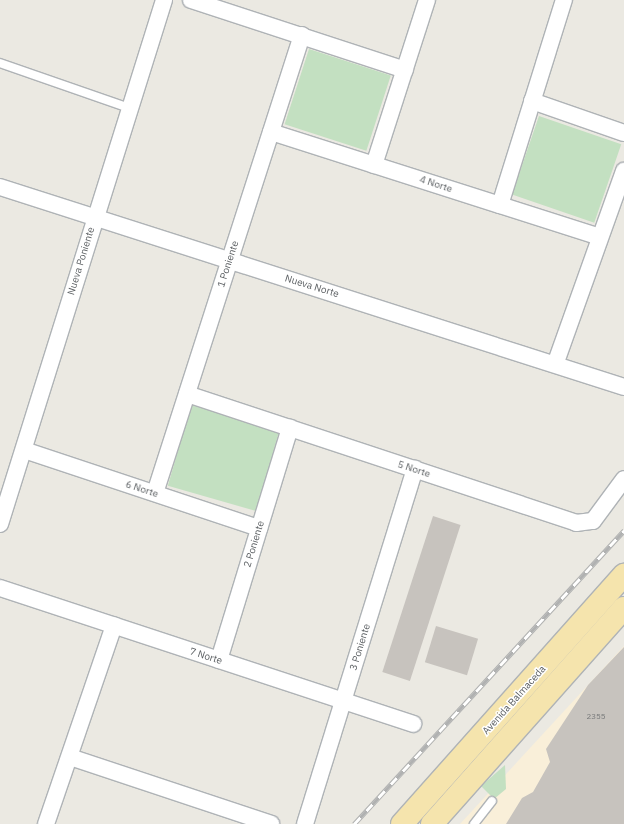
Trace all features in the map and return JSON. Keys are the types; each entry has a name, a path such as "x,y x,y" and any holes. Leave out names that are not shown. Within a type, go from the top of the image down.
{"main road":[{"name":"Avenida Balmaceda","path":"402,824 624,575"},
{"path":"432,824 624,608"}],"street":[{"name":"Nueva Poniente","path":"0,524 24,450 94,216 164,0"},
{"path":"192,0 405,70"},
{"path":"374,165 427,0"},
{"path":"500,205 564,0"},
{"name":"1 Poniente","path":"155,493 302,35"},
{"path":"532,102 624,132"},
{"name":"4 Norte","path":"271,132 600,237"},
{"path":"556,362 624,171"},
{"name":"Nueva Norte","path":"0,187 556,362 624,387"},
{"name":"5 Norte","path":"187,394 576,523 593,521 624,479"},
{"name":"2 Poniente","path":"219,660 290,428"},
{"name":"6 Norte","path":"24,450 260,528"},
{"name":"3 Poniente","path":"305,824 415,469"},
{"name":"7 Norte","path":"0,588 412,724"},
{"path":"46,824 114,625"},
{"path":"70,757 271,824"}],"lane":[{"path":"0,63 129,108"},
{"path":"474,824 492,801"}],"shaded area":[{"path":"624,646 624,824 460,824"}],"green space":[{"path":"309,49 391,76 366,151 285,124"},
{"path":"539,116 621,144 594,223 512,194"},
{"path":"191,405 279,430 256,511 168,486"},
{"path":"505,765 506,789 494,799 481,786"}],"building":[{"path":"433,516 461,525 410,681 382,672"},
{"path":"436,626 478,639 467,675 425,662"},
{"path":"624,647 624,824 506,824 522,798 533,792 550,762 546,749 588,685"}],"railway":[{"path":"354,824 624,530"}]}
